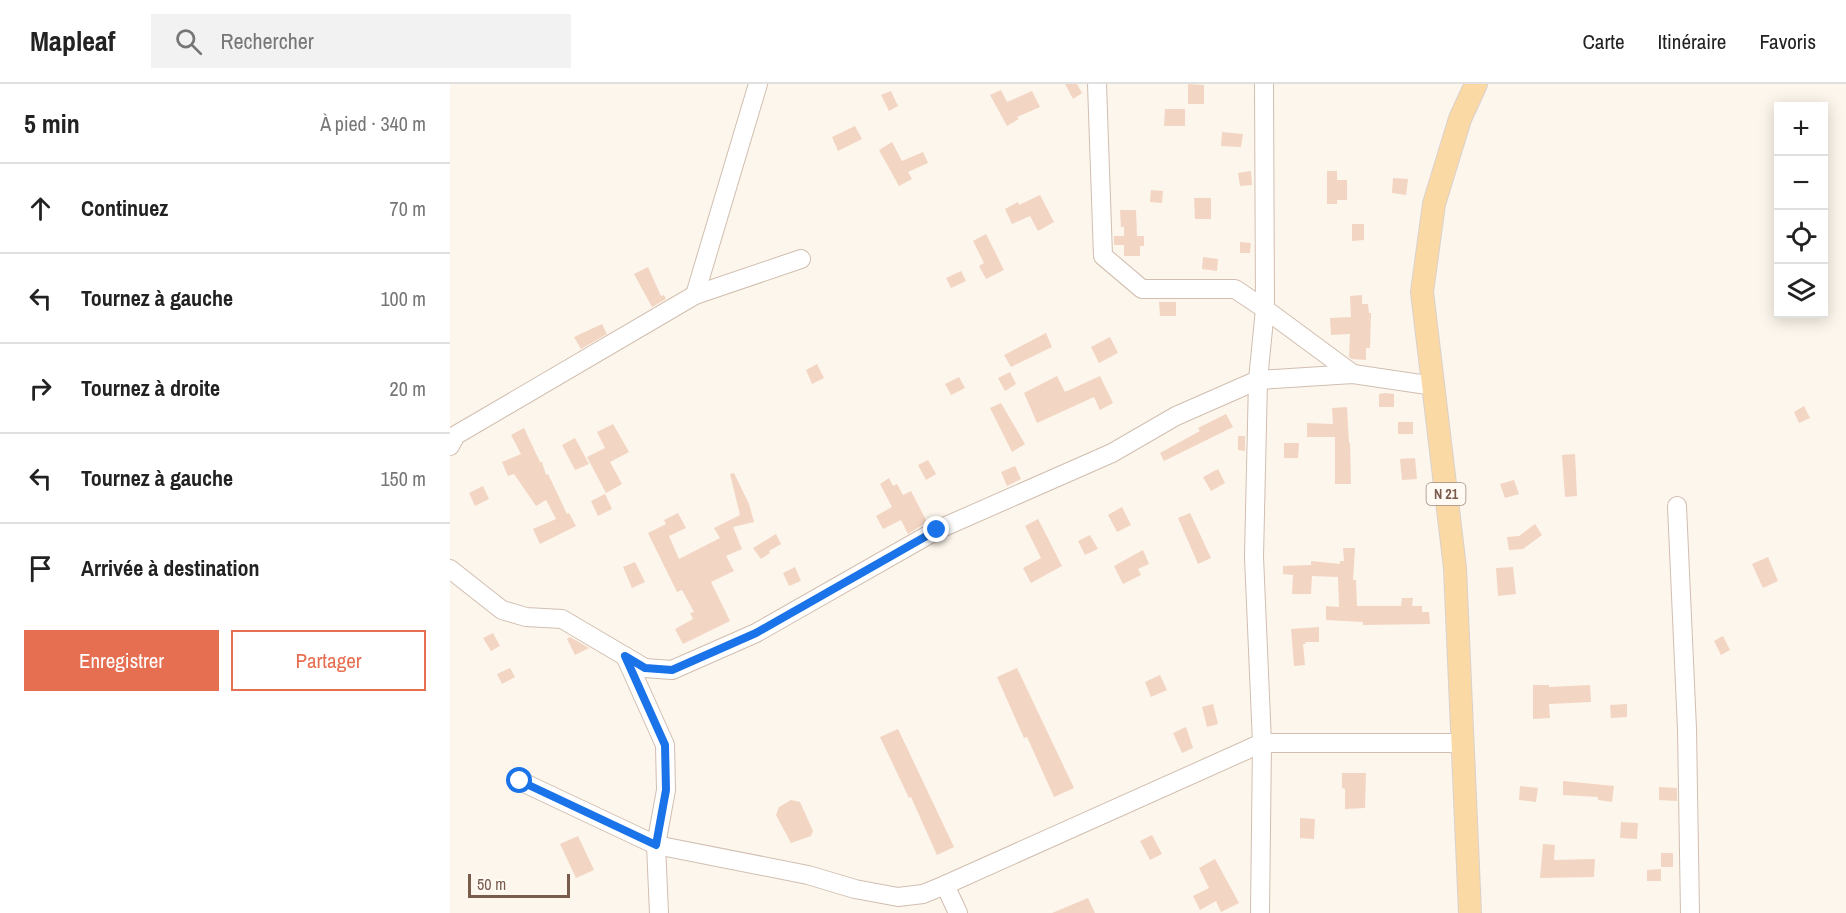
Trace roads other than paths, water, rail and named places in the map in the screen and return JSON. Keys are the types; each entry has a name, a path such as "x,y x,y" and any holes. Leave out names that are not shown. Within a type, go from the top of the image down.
{"main road":[{"name":"N 21","path":"1470,913 1455,568 1422,292 1434,204 1460,119 1476,84"}],"street":[{"path":"695,295 758,84"},
{"path":"1097,84 1103,256 1142,289 1235,289 1353,375"},
{"path":"1260,913 1262,743 1254,557 1257,380 1265,309 1264,84"},
{"path":"450,446 456,435 695,295 801,259"},
{"path":"450,569 502,610 526,617 562,619 645,668 672,670 745,638 937,530 1112,453 1176,416 1257,380 1353,375 1434,386"},
{"path":"1677,506 1687,729 1690,913"},
{"path":"625,656 665,745 666,790 656,845 659,913"},
{"path":"520,781 656,845 808,874 855,889 898,897 922,894 945,885 1262,743 1462,743"},
{"path":"945,885 958,913"}]}
